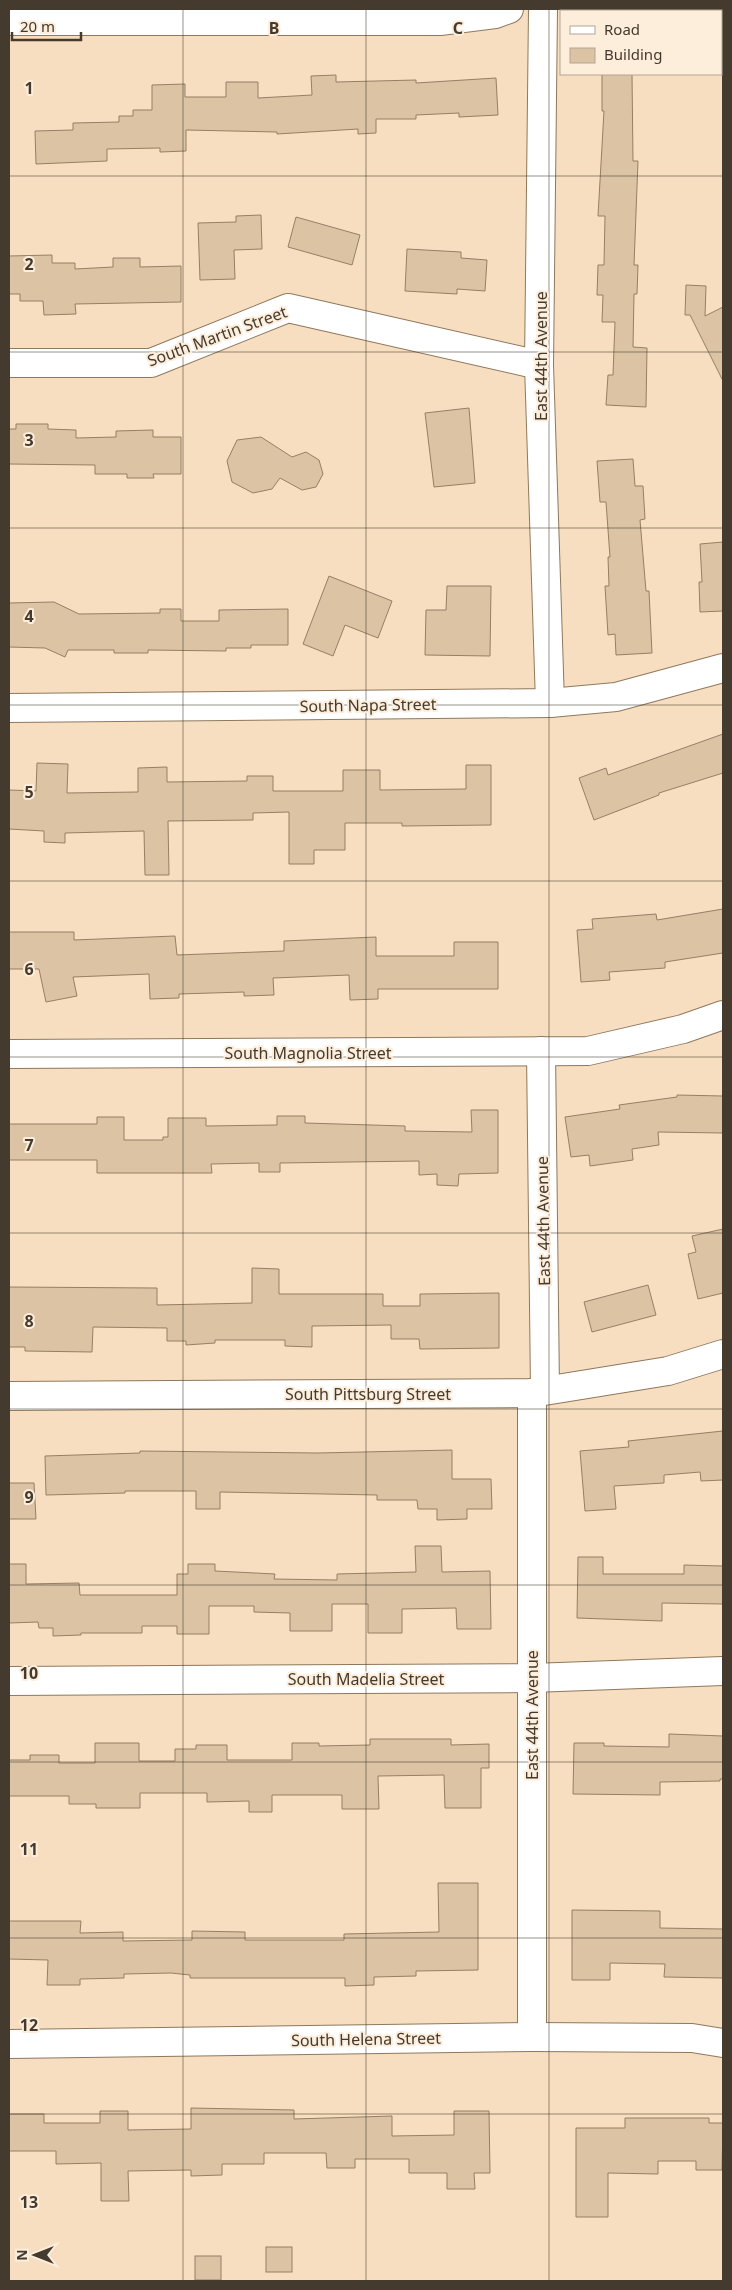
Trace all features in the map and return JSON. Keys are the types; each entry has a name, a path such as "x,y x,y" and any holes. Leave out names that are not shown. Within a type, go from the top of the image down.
{"street":[{"path":"9,20 440,21 495,14 509,9"},
{"name":"East 44th Avenue","path":"543,9 539,365 550,703"},
{"name":"South Martin Street","path":"9,363 151,363 288,308 539,365"},
{"name":"South Napa Street","path":"9,708 550,703 616,697 723,668"},
{"name":"South Magnolia Street","path":"9,1054 588,1051 683,1029 723,1015"},
{"name":"East 44th Avenue","path":"532,2037 532,1678 538,1391 540,1051"},
{"name":"South Pittsburg Street","path":"9,1396 538,1391 668,1370 723,1354"},
{"name":"South Madelia Street","path":"9,1681 532,1678 723,1671"},
{"name":"South Helena Street","path":"9,2044 532,2037 692,2038 723,2042"}],"building":[{"path":"336,75 336,82 416,80 416,83 496,78 498,115 459,117 459,113 416,115 416,119 376,119 376,133 358,134 358,129 277,134 277,132 186,130 186,151 160,152 160,148 107,149 107,161 36,164 35,131 73,130 73,123 119,122 119,116 133,116 133,110 152,110 152,85 185,84 185,97 226,97 226,82 258,82 258,98 312,95 311,76"},
{"path":"602,75 632,75 633,161 638,161 634,265 638,265 637,294 634,294 633,347 647,348 646,407 606,405 608,375 613,375 615,322 602,322 603,295 597,295 598,265 604,265 605,216 598,216 604,111 602,111"},
{"path":"261,215 262,249 234,250 235,279 200,280 198,223 236,222 236,216"},
{"path":"296,217 360,235 352,265 288,247"},
{"path":"407,249 461,252 461,258 487,260 485,291 457,289 457,294 405,291"},
{"path":"52,255 52,263 75,263 75,269 113,267 113,258 140,258 140,267 181,266 181,302 75,304 76,314 44,315 43,301 20,301 20,294 9,294 9,256"},
{"path":"686,285 706,286 705,316 723,307 723,381 690,315 685,315"},
{"path":"469,408 475,483 434,487 425,413"},
{"path":"16,424 48,424 48,429 76,430 76,438 116,437 116,431 153,430 153,437 181,437 181,474 153,474 154,478 127,478 127,474 95,474 95,465 9,464 9,429 16,429"},
{"path":"261,437 292,457 306,452 319,460 323,474 316,487 302,490 280,478 272,489 253,493 232,482 227,461 237,440"},
{"path":"633,459 635,486 643,486 645,519 640,520 646,591 649,591 652,653 616,655 615,634 608,635 605,586 609,586 608,557 610,557 606,502 600,502 597,461"},
{"path":"723,542 723,611 700,612 699,582 702,582 700,544"},
{"path":"329,576 392,601 378,638 345,625 333,656 303,644"},
{"path":"447,586 491,586 490,656 425,655 426,610 446,610"},
{"path":"54,602 79,614 160,613 160,609 181,609 181,621 219,621 219,610 288,609 288,645 251,645 251,648 226,648 226,651 148,650 148,653 114,653 114,650 68,650 65,657 45,648 9,647 9,603"},
{"path":"723,734 723,773 659,793 659,795 594,820 579,778 606,768 608,775"},
{"path":"37,763 68,764 67,793 138,792 138,768 167,767 167,782 247,781 247,776 273,776 273,791 343,791 343,770 380,770 380,790 466,789 466,765 491,765 491,825 402,826 402,823 345,823 345,850 314,850 314,864 289,864 289,812 253,813 253,820 168,821 169,875 145,875 144,831 65,833 65,843 44,842 44,831 9,829 9,790 36,791"},
{"path":"723,909 723,953 665,962 665,968 609,972 610,980 581,982 577,930 593,929 592,919 656,914 657,920"},
{"path":"9,932 74,932 74,940 175,936 177,955 284,951 284,941 376,937 376,956 454,956 454,942 498,942 498,989 378,989 378,999 350,1000 349,975 273,978 274,995 244,996 244,992 179,994 179,998 150,999 149,974 73,977 77,996 46,1002 39,969 9,969"},
{"path":"677,1095 723,1096 723,1133 658,1132 659,1145 632,1149 633,1160 590,1166 589,1155 571,1157 565,1117 620,1109 619,1105 677,1097"},
{"path":"471,1110 498,1110 498,1173 459,1174 458,1186 437,1185 437,1174 419,1175 419,1161 280,1163 280,1172 259,1172 259,1163 211,1164 212,1173 97,1173 97,1160 9,1160 9,1124 97,1124 97,1117 124,1117 124,1140 163,1140 163,1137 168,1137 168,1118 206,1118 206,1126 277,1125 277,1116 305,1116 305,1123 405,1126 405,1131 472,1132"},
{"path":"723,1229 723,1293 698,1299 688,1254 696,1252 692,1236"},
{"path":"252,1268 279,1269 279,1294 383,1294 383,1306 420,1306 420,1294 499,1293 499,1348 420,1349 419,1339 391,1339 391,1325 312,1326 312,1347 285,1346 285,1340 215,1340 215,1343 186,1345 186,1341 167,1341 167,1328 93,1327 92,1352 25,1351 25,1347 9,1347 9,1287 157,1288 157,1305 252,1303"},
{"path":"648,1285 656,1315 592,1332 584,1302"},
{"path":"723,1431 723,1480 701,1481 700,1472 664,1475 664,1483 614,1486 616,1509 585,1511 580,1451 629,1447 628,1441"},
{"path":"452,1450 452,1479 491,1479 492,1509 467,1509 467,1519 437,1520 437,1509 418,1509 417,1500 377,1500 377,1495 220,1492 220,1509 196,1509 196,1491 125,1491 125,1493 46,1495 45,1456 140,1453 140,1451 318,1453"},
{"path":"9,1483 34,1483 36,1519 9,1519"},
{"path":"415,1546 441,1546 442,1572 490,1571 491,1629 457,1629 456,1608 402,1609 402,1633 368,1633 368,1604 332,1604 332,1631 290,1631 290,1613 254,1612 254,1606 209,1606 209,1634 177,1634 177,1626 142,1626 142,1633 81,1633 81,1635 53,1636 53,1628 39,1628 38,1622 9,1623 9,1564 26,1564 26,1584 79,1583 80,1595 177,1595 177,1574 188,1574 188,1564 215,1564 215,1571 275,1574 274,1579 337,1580 337,1574 416,1572"},
{"path":"578,1557 603,1557 603,1574 684,1574 684,1565 723,1566 723,1604 662,1603 662,1621 577,1618"},
{"path":"669,1734 723,1736 723,1779 720,1779 720,1781 660,1782 660,1795 573,1794 574,1743 604,1743 604,1746 669,1747"},
{"path":"370,1739 451,1739 451,1745 489,1744 489,1768 481,1768 481,1808 445,1808 444,1775 378,1776 379,1809 342,1809 342,1795 272,1795 272,1812 249,1812 249,1801 207,1802 207,1793 140,1793 140,1808 96,1808 96,1804 69,1804 69,1796 9,1796 9,1760 30,1760 30,1755 59,1755 59,1763 95,1763 95,1743 139,1743 139,1761 175,1761 175,1749 196,1749 196,1745 227,1745 227,1760 292,1760 292,1743 319,1743 319,1746 370,1745"},
{"path":"438,1883 478,1883 478,1970 416,1971 416,1976 374,1977 374,1985 345,1986 345,1978 190,1978 190,1975 171,1973 124,1974 124,1978 80,1979 80,1985 47,1985 48,1960 9,1959 9,1921 81,1921 80,1933 123,1932 123,1941 192,1940 192,1931 245,1932 245,1940 344,1940 344,1934 439,1932"},
{"path":"572,1910 660,1911 660,1928 723,1929 723,1978 664,1977 665,1964 610,1963 610,1980 572,1980"},
{"path":"191,2108 294,2110 294,2119 392,2116 392,2136 454,2135 454,2111 489,2111 490,2173 474,2173 475,2189 447,2189 447,2173 409,2173 409,2159 355,2159 355,2168 327,2168 326,2153 264,2153 264,2164 222,2164 222,2175 191,2176 191,2170 128,2171 129,2201 101,2201 101,2163 56,2164 56,2151 9,2151 9,2114 44,2114 44,2123 100,2123 100,2111 128,2111 128,2130 191,2129"},
{"path":"625,2118 709,2118 709,2123 723,2123 722,2170 696,2170 696,2161 658,2161 658,2174 608,2173 608,2217 576,2217 576,2128 625,2128"},
{"path":"266,2247 292,2247 292,2272 266,2272"},
{"path":"195,2256 221,2256 221,2280 195,2280"}]}
